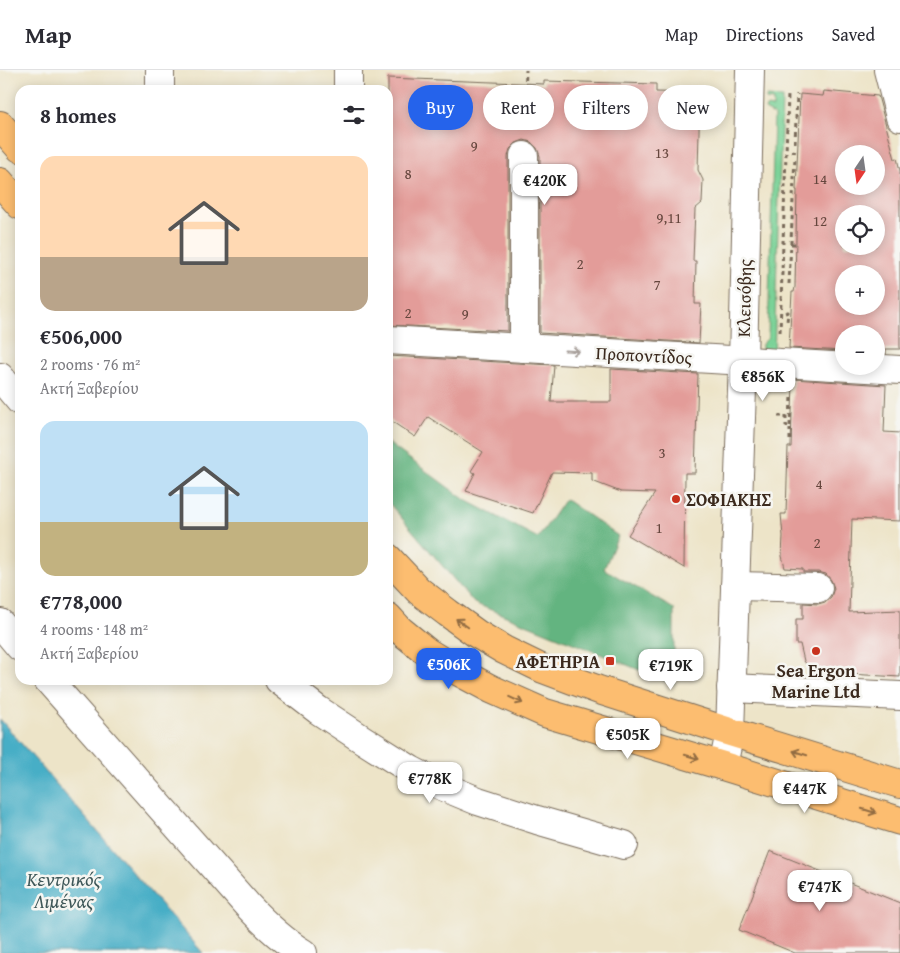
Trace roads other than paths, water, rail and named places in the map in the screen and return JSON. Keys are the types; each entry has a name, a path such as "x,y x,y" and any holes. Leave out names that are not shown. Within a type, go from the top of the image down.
{"main road":[{"path":"0,125 15,142"},
{"path":"0,182 15,199"},
{"path":"393,563 419,591 477,634 543,669 599,690 900,784"},
{"path":"393,622 427,652 461,673 545,713 900,821"}],"street":[{"path":"160,70 160,85"},
{"path":"348,70 348,85"},
{"name":"Κλεισόβης","path":"723,766 730,732 743,361 750,70"},
{"path":"888,70 900,117"},
{"path":"524,156 524,348"},
{"name":"Προποντίδος","path":"393,340 900,370"},
{"path":"0,377 15,395"},
{"path":"735,579 817,582"},
{"path":"0,623 15,641"},
{"path":"52,685 248,906 287,943 303,953"},
{"path":"286,685 318,710 362,739 411,770 444,787 487,804 624,845"},
{"path":"731,688 900,696"}],"water":[{"name":"Κεντρικός Λιμένας","path":"0,719 203,953 0,953"}],"place":[{"name":"ΣΟΦΙΑΚΗΣ","path":"676,499"},
{"name":"Sea Ergon Marine Ltd","path":"816,651"},
{"name":"ΑΦΕΤΗΡΙΑ","path":"610,661"}]}
